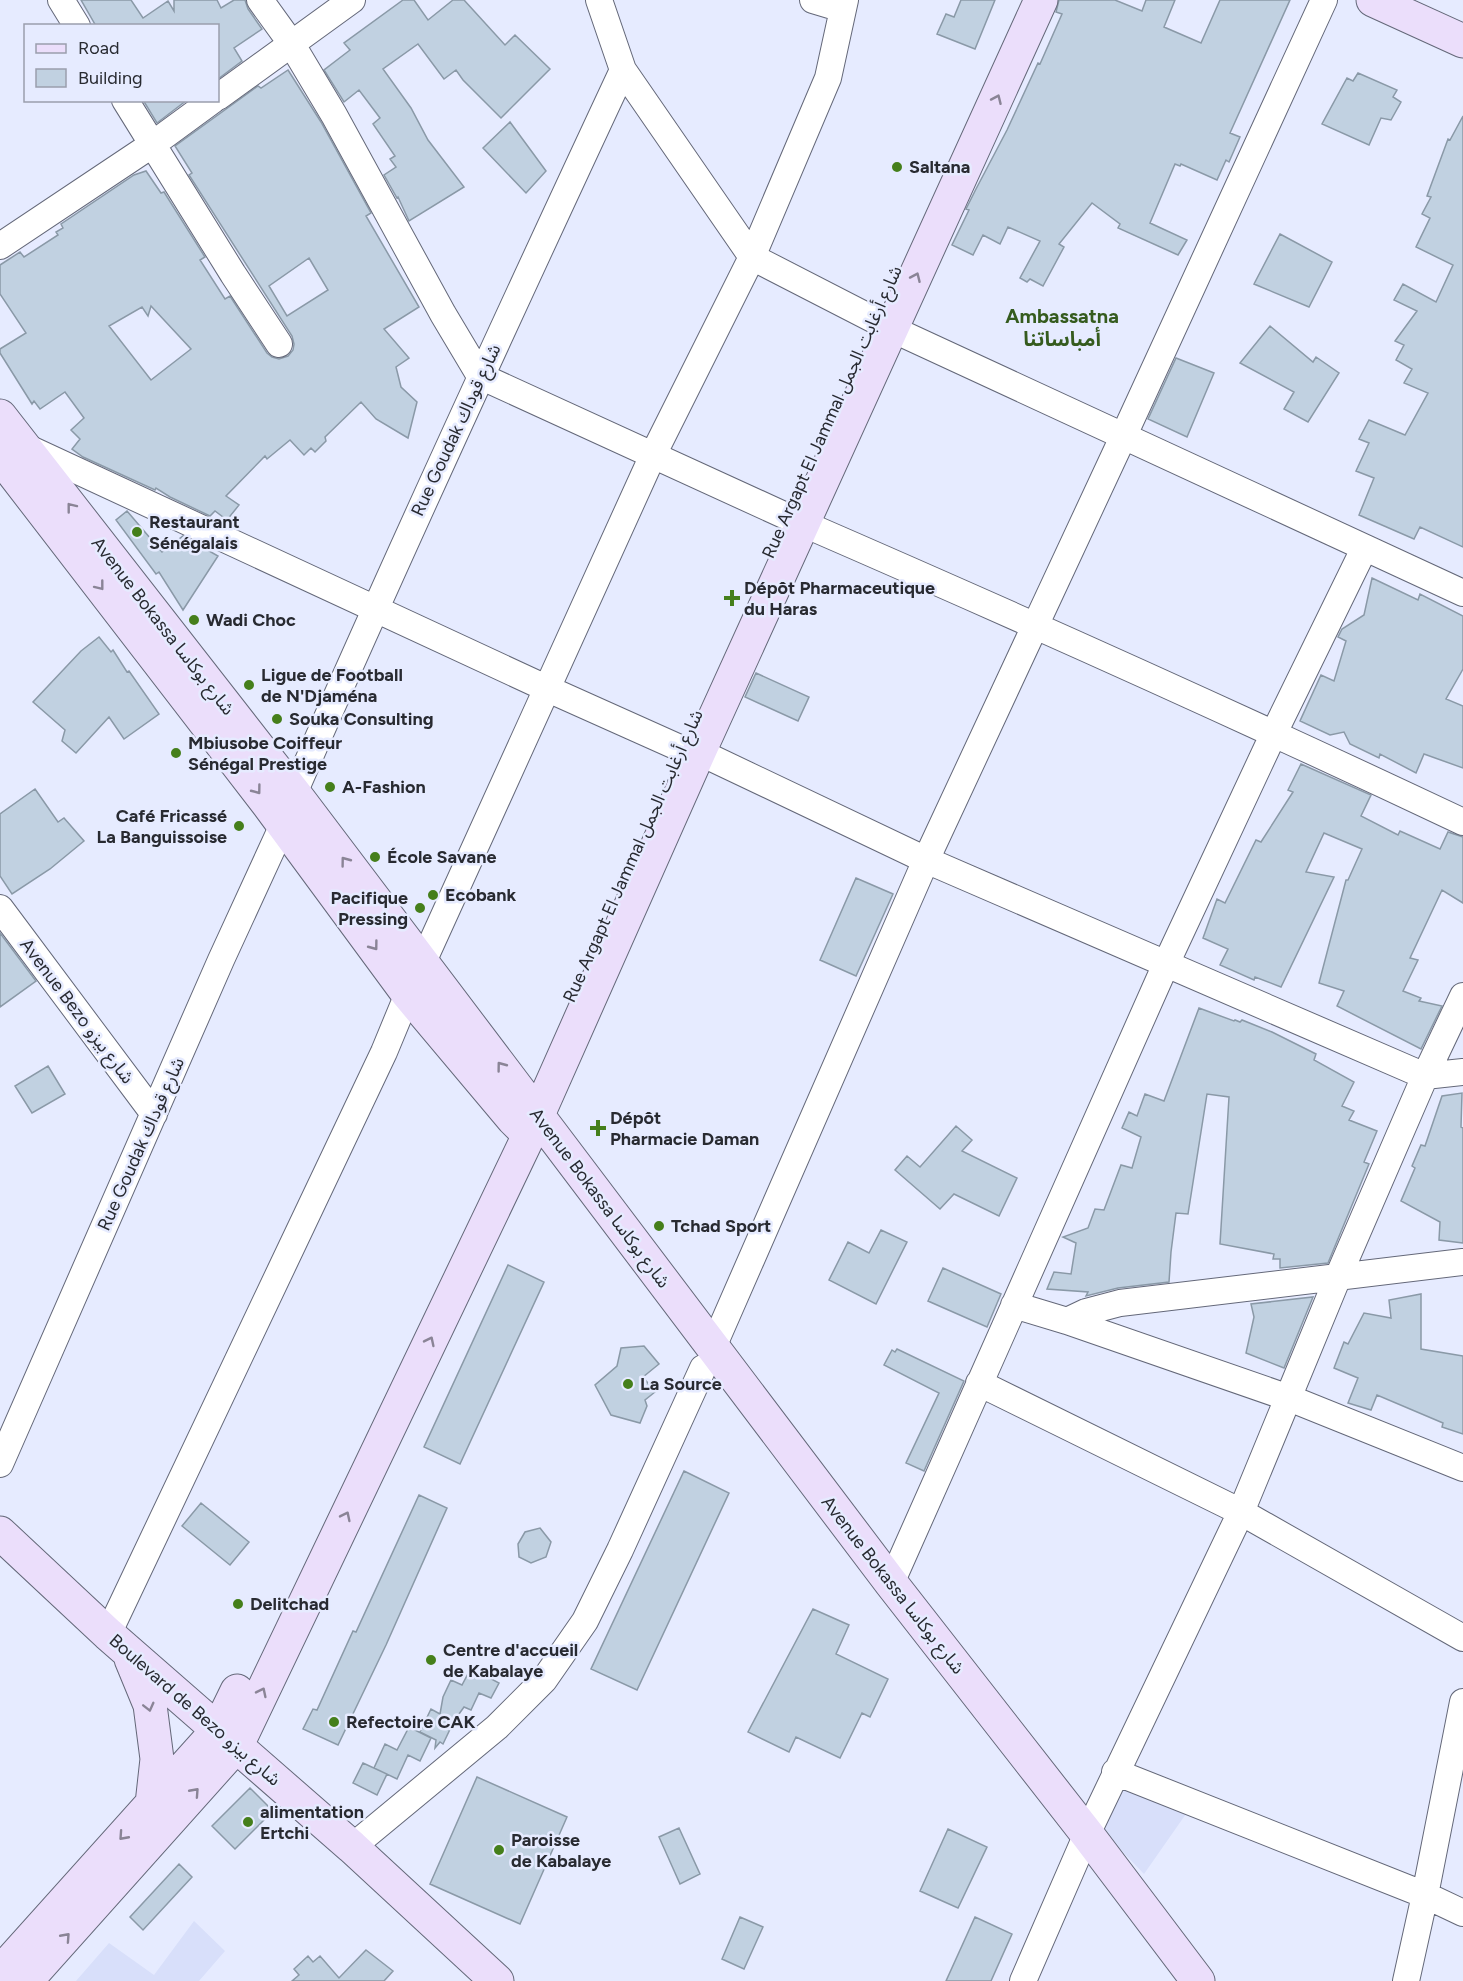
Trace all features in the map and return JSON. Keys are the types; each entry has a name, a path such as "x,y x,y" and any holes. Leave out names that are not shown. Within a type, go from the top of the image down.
{"street":[{"path":"61,0 76,24"},
{"path":"260,0 291,43 334,115 443,314 480,375 795,520 1036,625 1274,733 1463,822"},
{"path":"219,96 352,0"},
{"path":"599,0 623,70 752,256 883,324 1463,593"},
{"path":"423,964 653,455 752,256 828,78 844,5 813,0"},
{"name":"Rue Argapt El Jammal شارع أرغابت الجمل","path":"883,324 1016,0"},
{"name":"Rue Argapt El Jammal شارع أرغابت الجمل","path":"228,1738 526,1116 883,324 1041,0"},
{"path":"352,1846 497,1727 544,1680 585,1621 708,1357 926,860 1324,0"},
{"path":"1373,0 1463,40"},
{"name":"Rue Goudak شارع قوداك","path":"294,793 480,375 623,70"},
{"path":"126,102 279,344"},
{"path":"0,246 153,144 210,102"},
{"name":"Avenue Bokassa شارع بوكاسا","path":"0,416 11,451 408,994 526,1116"},
{"path":"11,451 375,608 926,860 1425,1077 1463,1072"},
{"name":"Avenue Bokassa شارع بوكاسا","path":"11,451 294,793 423,964 526,1116 708,1357 891,1583 1082,1844 1173,1981"},
{"path":"891,1583 1166,964 1274,733 1364,549"},
{"name":"Rue Goudak شارع قوداك","path":"0,1464 220,960 284,825"},
{"name":"Avenue Bezo شارع بيزو","path":"0,908 154,1114"},
{"path":"152,1804 157,1759 150,1705 118,1643 408,994"},
{"path":"1023,1981 1115,1772 1241,1512 1338,1277 1463,996"},
{"path":"1067,1321 1086,1312 1120,1303 1463,1262"},
{"path":"1014,1305 1067,1321 1289,1398 1463,1468"},
{"name":"Avenue Bokassa شارع بوكاسا","path":"708,1357 874,1594 1198,1981"},
{"path":"979,1383 1241,1512 1463,1638"},
{"name":"Boulevard de Bezo شارع بيزو","path":"0,1533 118,1643 352,1846 498,1981"},
{"path":"1406,1981 1463,1702"},
{"path":"0,1973 152,1804 228,1738"},
{"path":"34,1979 228,1738"},
{"path":"1115,1772 1425,1895 1463,1913"}],"shaded area":[{"path":"1115,1785 1188,1811 1144,1874 1098,1826"},
{"path":"194,1921 225,1951 199,1981 76,1981 109,1943 154,1975"}],"building":[{"path":"81,0 131,0 143,18 168,1 174,11 174,0 217,0 221,8 234,0 245,0 248,9 262,29 234,48 242,61 219,78 219,24 95,24"},
{"path":"403,0 414,0 428,20 453,0 464,0 505,45 515,35 550,69 501,118 456,70 444,79 418,44 383,69 411,108 428,140 464,187 409,221 384,175 396,167 390,159 395,156 373,124 380,118 359,90 344,102 324,70 350,50 344,43"},
{"path":"961,0 995,0 975,49 937,34 946,14 954,17"},
{"path":"1059,0 1115,0 1142,11 1146,0 1175,0 1164,27 1201,43 1220,0 1290,0 1230,133 1240,137 1229,162 1226,160 1217,180 1181,164 1180,166 1175,164 1150,223 1187,240 1178,255 1118,228 1120,224 1092,203 1059,244 1064,247 1043,286 1030,279 1027,282 1020,278 1040,241 1008,227 1000,244 983,235 973,255 952,245 969,210 966,209 1007,130 1038,63 1040,64 1062,14 1056,12"},
{"path":"288,70 321,122 371,213 366,216 419,307 384,329 409,358 396,367 401,387 417,402 408,438 376,419 361,402 325,437 326,441 315,452 311,448 304,455 290,440 267,459 265,456 226,496 239,505 227,520 215,511 210,516 156,488 155,490 83,457 72,449 80,439 71,430 84,418 65,392 40,409 34,401 32,404 0,353 0,349 26,333 0,294 0,265 20,252 24,257 58,235 56,232 63,228 61,224 134,175 146,171 161,193 164,192 205,257 200,260 225,299 230,296 267,353 279,359 288,356 293,350 292,336 189,175 192,173 175,146 258,86 261,88","holes":["309,258 328,290 287,316 269,286","151,306 191,349 151,380 109,326 142,307 148,316"]},
{"path":"1358,73 1397,90 1393,97 1401,102 1391,120 1381,118 1369,145 1322,124 1347,78 1353,81"},
{"path":"144,102 184,102 157,123"},
{"path":"1463,116 1463,547 1420,527 1414,539 1359,515 1374,478 1356,471 1369,443 1359,439 1369,420 1405,435 1428,393 1404,383 1412,369 1396,360 1404,345 1395,341 1417,311 1394,300 1403,284 1436,302 1453,265 1416,247 1430,218 1422,214 1431,197 1427,196 1448,139 1450,140"},
{"path":"510,122 546,171 526,193 483,148"},
{"path":"1280,234 1332,262 1309,307 1254,284"},
{"path":"1270,326 1313,362 1316,357 1339,373 1308,422 1284,409 1294,392 1240,363"},
{"path":"1176,358 1214,373 1187,437 1148,419"},
{"path":"127,511 162,552 183,536 218,556 183,610 159,572 156,574 116,520"},
{"path":"1372,578 1418,600 1420,594 1463,616 1463,669 1446,699 1463,706 1463,768 1424,754 1416,773 1380,754 1379,758 1350,744 1344,732 1330,735 1300,721 1321,675 1334,681 1346,641 1338,637 1342,629 1364,615"},
{"path":"99,637 111,652 113,650 159,714 124,739 109,717 76,753 62,741 65,730 33,702 81,651"},
{"path":"756,673 809,697 798,721 745,697"},
{"path":"1301,764 1371,795 1361,816 1398,835 1400,831 1440,849 1448,832 1463,837 1463,903 1442,890 1410,958 1418,960 1403,991 1421,998 1419,1001 1442,1006 1421,1049 1337,1006 1344,991 1319,983 1346,880 1362,849 1324,833 1306,872 1334,877 1281,987 1255,977 1254,980 1220,965 1228,949 1203,938 1217,899 1225,903 1256,840 1261,842 1293,792 1288,790"},
{"path":"35,789 58,822 64,818 84,841 50,869 12,894 0,876 0,814"},
{"path":"856,878 893,894 856,976 820,960"},
{"path":"0,933 36,981 0,1007"},
{"path":"1199,1008 1234,1021 1242,1020 1272,1032 1316,1054 1314,1060 1354,1082 1342,1106 1354,1111 1349,1120 1377,1131 1364,1162 1369,1164 1328,1263 1280,1268 1280,1259 1273,1259 1274,1254 1220,1244 1229,1097 1207,1094 1188,1214 1176,1213 1169,1282 1118,1288 1086,1296 1088,1292 1047,1289 1054,1272 1071,1274 1076,1243 1063,1237 1088,1228 1095,1209 1104,1210 1121,1165 1132,1168 1141,1137 1122,1128 1129,1112 1137,1116 1145,1094 1164,1101"},
{"path":"48,1066 65,1094 32,1113 15,1086"},
{"path":"1462,1093 1463,1243 1439,1240 1440,1222 1401,1201 1415,1168 1412,1166 1421,1145 1425,1146 1442,1096"},
{"path":"956,1126 972,1140 962,1151 1017,1178 999,1216 954,1194 940,1209 895,1170 907,1156 920,1167"},
{"path":"881,1230 907,1242 876,1304 829,1280 848,1242 869,1253"},
{"path":"508,1265 544,1282 460,1464 424,1447"},
{"path":"943,1268 1001,1294 987,1327 928,1301"},
{"path":"1421,1294 1421,1349 1463,1356 1463,1434 1442,1427 1443,1423 1377,1395 1371,1410 1348,1403 1358,1378 1334,1368 1344,1342 1348,1344 1364,1313 1391,1318 1389,1300"},
{"path":"1313,1297 1284,1368 1246,1353 1254,1317 1251,1304"},
{"path":"644,1346 659,1364 643,1377 655,1392 645,1400 647,1406 640,1423 611,1415 595,1385 617,1366 621,1348"},
{"path":"897,1349 964,1381 924,1471 906,1463 939,1393 884,1365 892,1350 895,1352"},
{"path":"684,1471 729,1493 637,1690 591,1669"},
{"path":"419,1495 447,1508 386,1645 338,1745 303,1729 313,1709 317,1710 353,1631 356,1632"},
{"path":"201,1503 249,1542 230,1565 182,1526"},
{"path":"540,1528 551,1542 546,1557 531,1563 519,1557 518,1544 525,1532"},
{"path":"813,1609 849,1625 836,1654 888,1679 870,1717 862,1713 840,1758 796,1737 789,1752 748,1732"},
{"path":"471,1668 499,1683 491,1698 479,1693 471,1710 464,1707 443,1744 440,1742 435,1748 436,1740 420,1732 431,1709 440,1714 443,1697 451,1680 462,1685"},
{"path":"409,1727 431,1738 420,1761 408,1755 397,1779 374,1768 385,1744 397,1750"},
{"path":"363,1763 387,1774 377,1795 353,1783"},
{"name":"Paroisse de Kabalaye","path":"477,1777 567,1817 520,1924 430,1884"},
{"path":"250,1788 273,1811 235,1849 212,1826"},
{"path":"679,1828 700,1874 680,1884 659,1837"},
{"path":"948,1829 987,1847 958,1908 920,1891"},
{"path":"179,1864 192,1877 143,1930 130,1917"},
{"path":"740,1917 763,1927 744,1969 722,1959"},
{"path":"975,1917 1012,1934 991,1981 946,1981"},
{"path":"366,1950 393,1971 384,1981 292,1981 299,1975 294,1969 308,1956 313,1962 320,1956 339,1978"}],"place":[{"name":"Saltana","path":"897,167"},
{"name":"Restaurant Sénégalais","path":"137,532"},
{"name":"Dépôt Pharmaceutique du Haras","path":"732,598"},
{"name":"Wadi Choc","path":"194,620"},
{"name":"Ligue de Football de N'Djaména","path":"249,685"},
{"name":"Souka Consulting","path":"277,719"},
{"name":"Mbiusobe Coiffeur Sénégal Prestige","path":"176,753"},
{"name":"A-Fashion","path":"330,787"},
{"name":"Café Fricassé La Banguissoise","path":"239,826"},
{"name":"École Savane","path":"375,857"},
{"name":"Ecobank","path":"433,895"},
{"name":"Pacifique Pressing","path":"420,908"},
{"name":"Dépôt Pharmacie Daman","path":"598,1128"},
{"name":"Tchad Sport","path":"659,1226"},
{"name":"La Source","path":"628,1384"},
{"name":"Delitchad","path":"238,1604"},
{"name":"Centre d'accueil de Kabalaye","path":"431,1660"},
{"name":"Refectoire CAK","path":"334,1722"},
{"name":"alimentation Ertchi","path":"248,1822"},
{"name":"Paroisse de Kabalaye","path":"499,1850"}],"district":[{"name":"Ambassatna أمباساتنا","path":"1062,328"}]}
